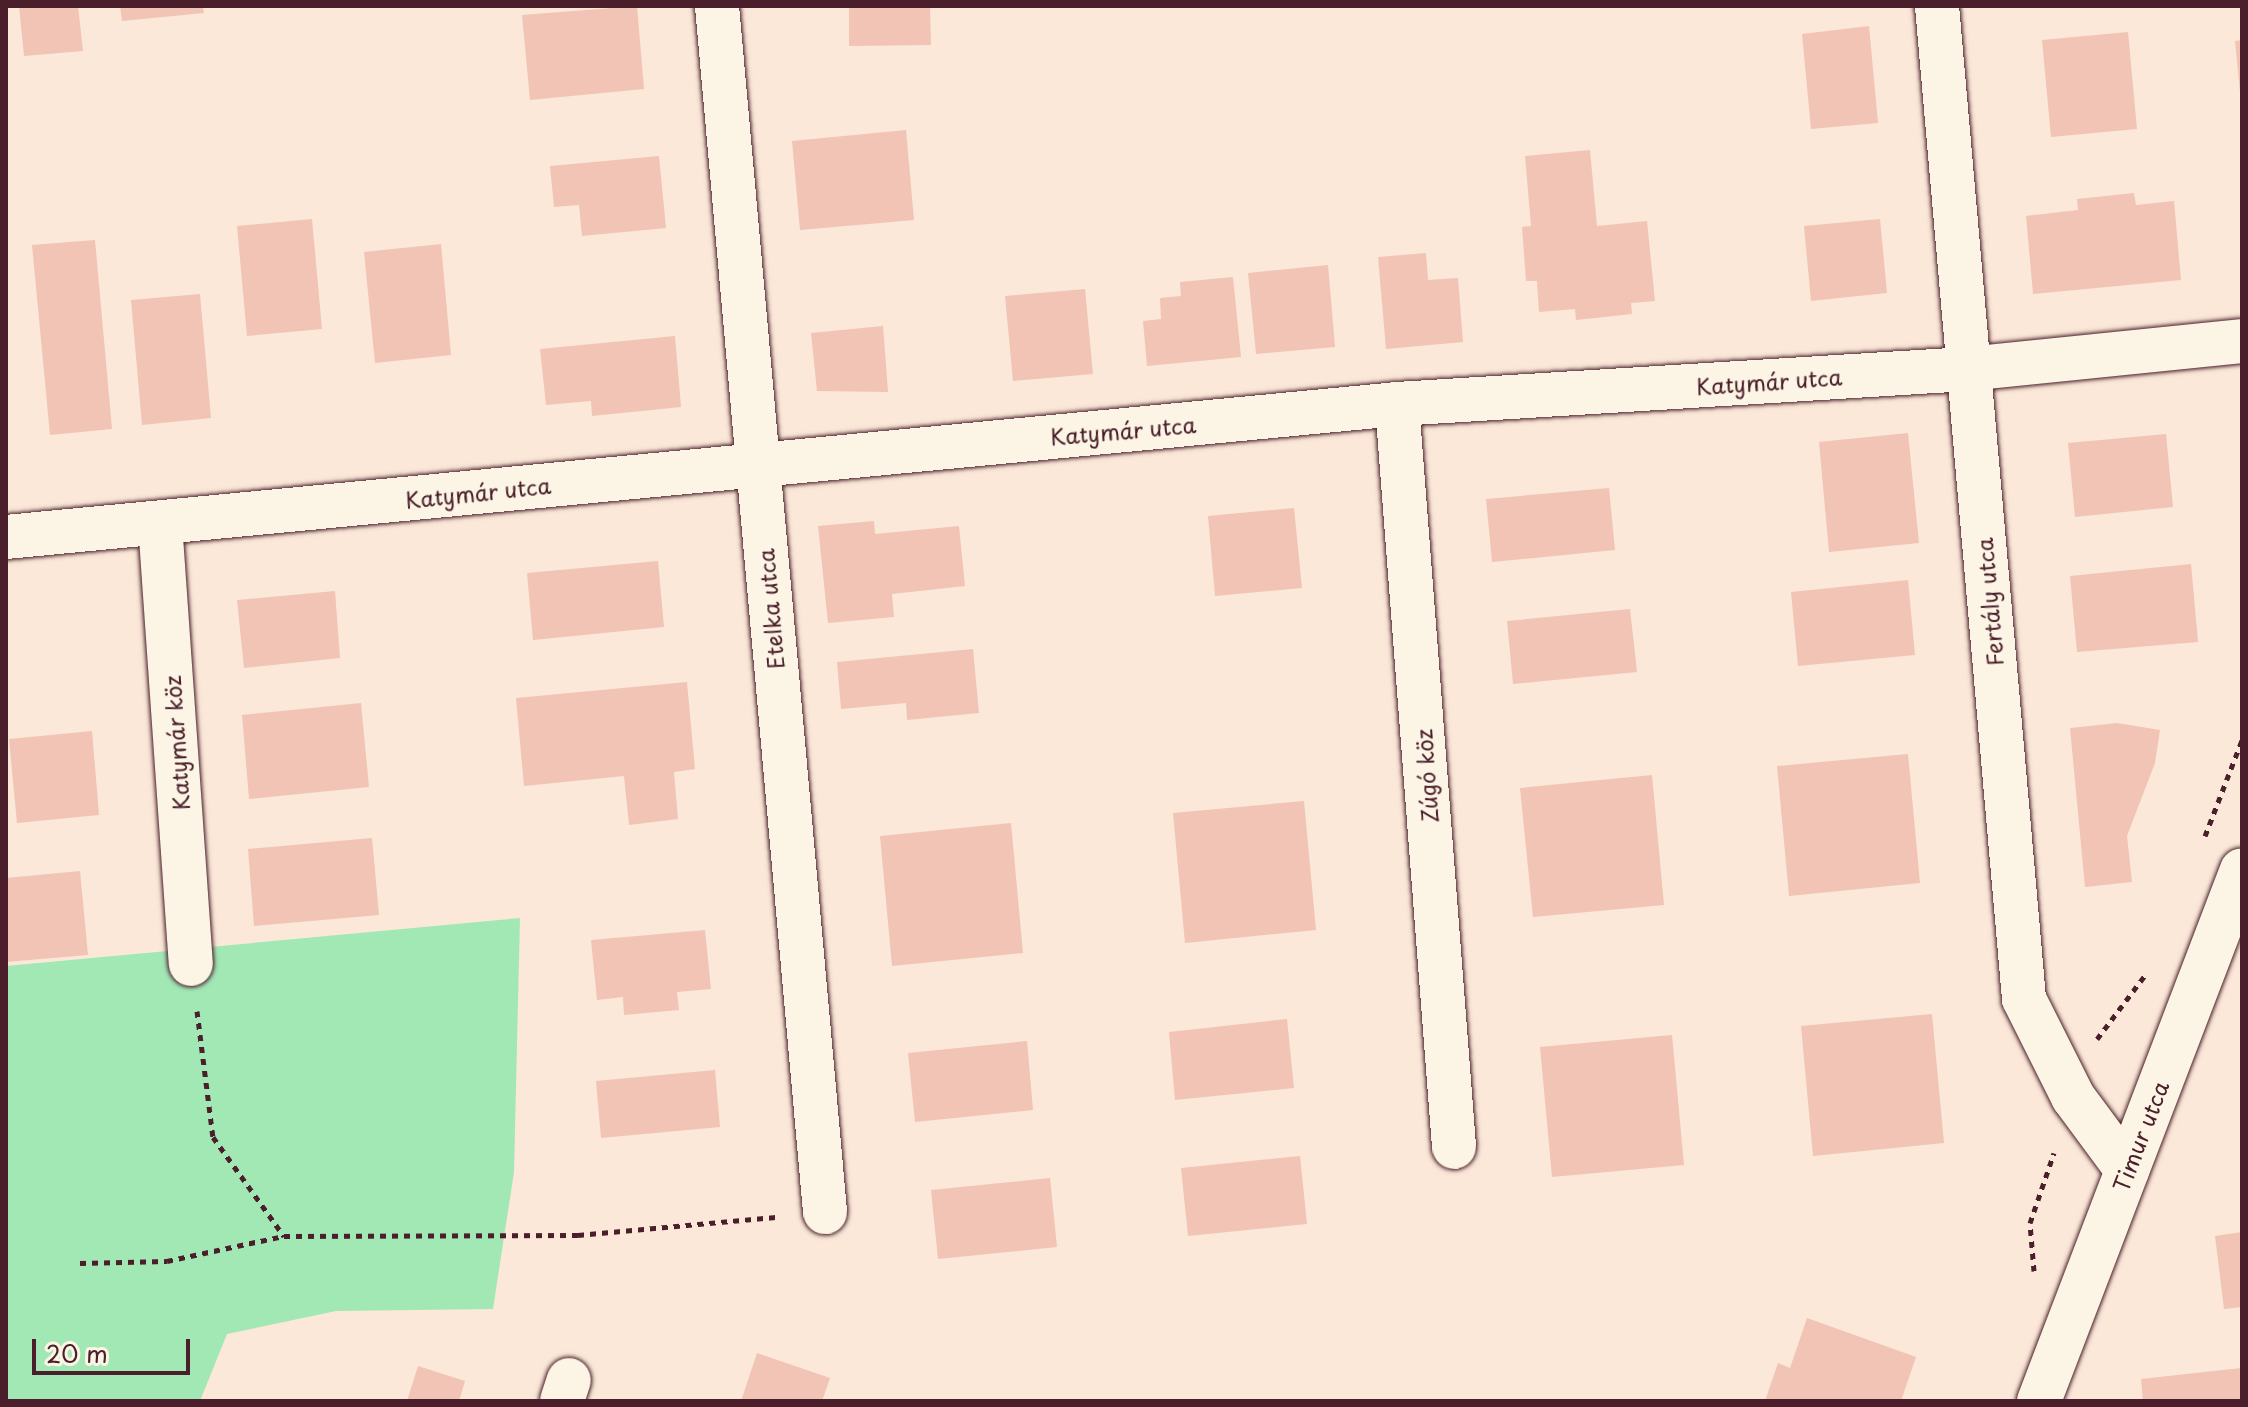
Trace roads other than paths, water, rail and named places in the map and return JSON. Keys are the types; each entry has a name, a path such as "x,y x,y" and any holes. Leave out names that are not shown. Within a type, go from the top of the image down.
{"street":[{"name":"Etelka utca","path":"717,6 825,1212"},
{"name":"Fertály utca","path":"1937,6 2024,999 2073,1097 2127,1170"},
{"name":"Katymár utca","path":"6,537 1397,404 1968,369 2242,341"},
{"name":"Zúgó köz","path":"1397,404 1454,1147"},
{"name":"Katymár köz","path":"160,523 191,964"},
{"name":"Timur utca","path":"2039,1401 2127,1170 2234,910 2242,870"}]}
